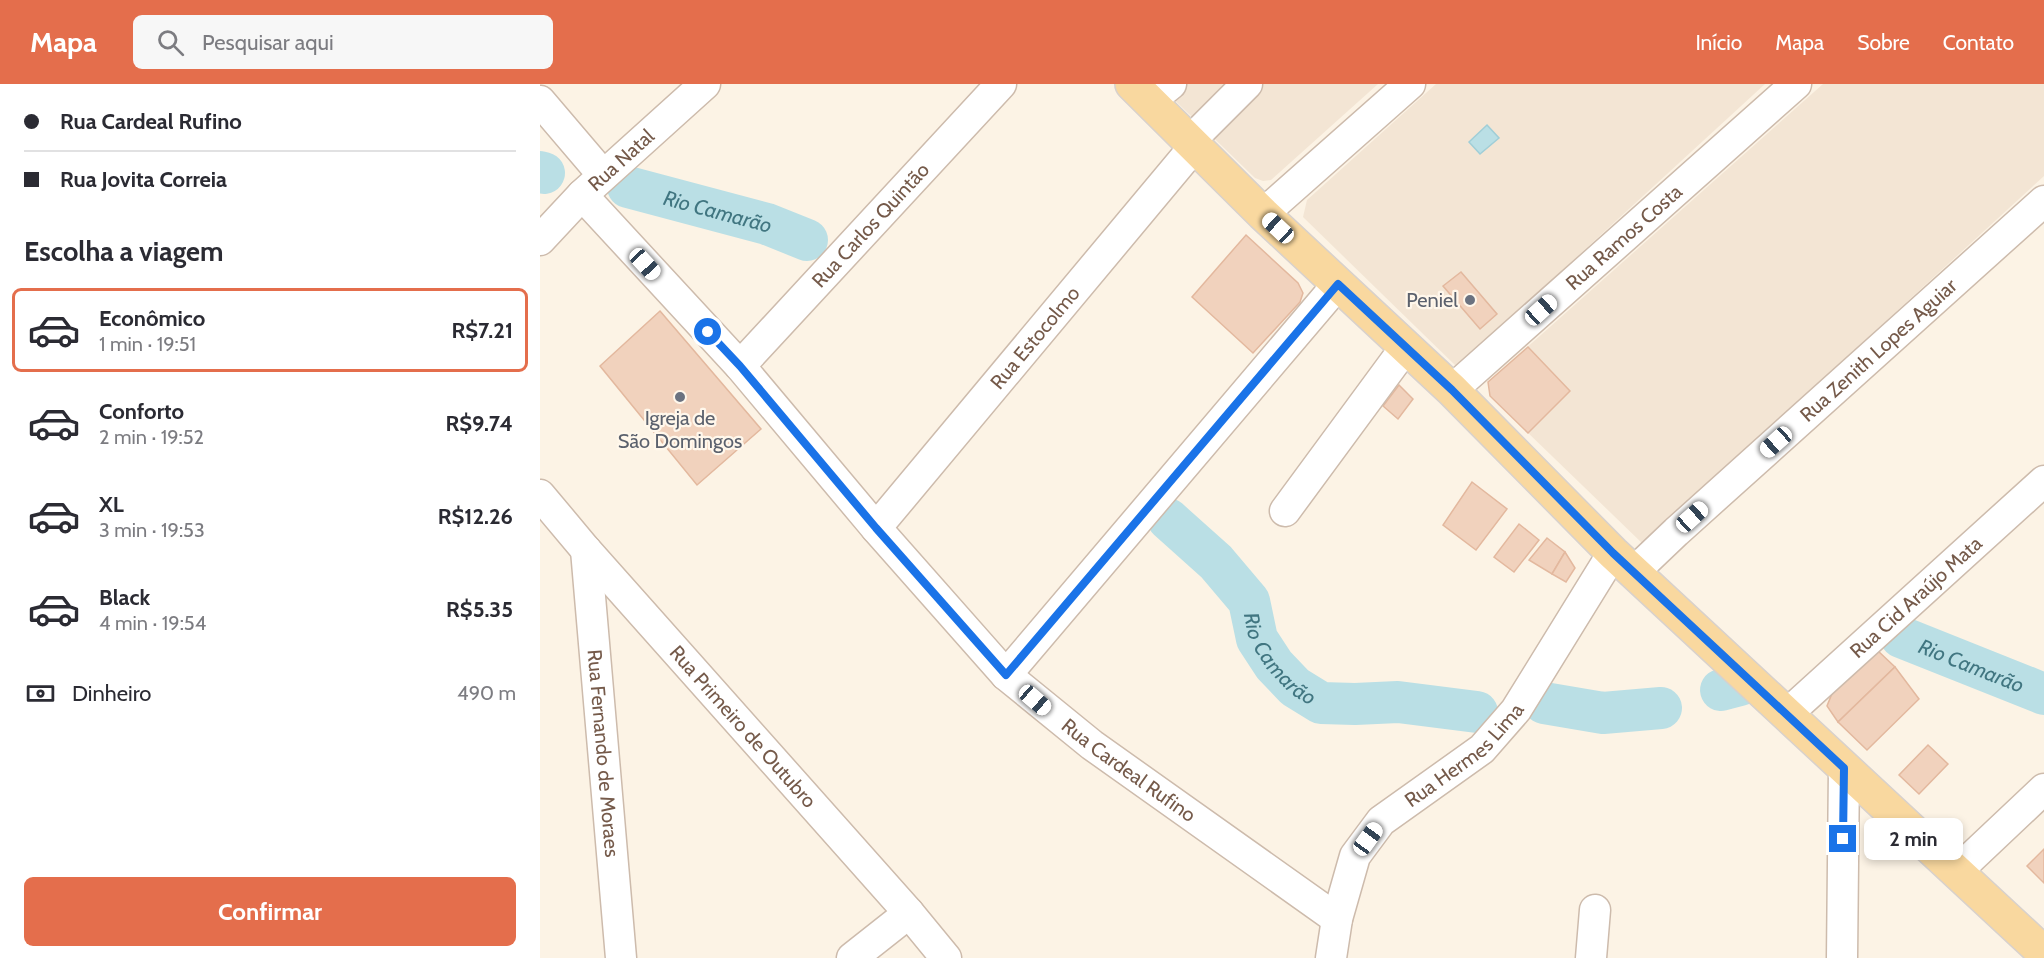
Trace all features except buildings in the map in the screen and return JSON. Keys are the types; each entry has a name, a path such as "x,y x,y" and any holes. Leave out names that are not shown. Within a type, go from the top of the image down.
{"main road":[{"path":"1151,90 1191,144 1452,390 1623,562 2044,953"}],"street":[{"name":"Rua Natal","path":"540,240 603,175 705,84"},
{"name":"Rua Carlos Quintão","path":"740,366 1001,84"},
{"name":"Rua Estocolmo","path":"876,528 1191,144 1247,84"},
{"path":"1263,214 1410,84"},
{"name":"Rua Ramos Costa","path":"1452,390 1796,84"},
{"path":"540,101 603,175"},
{"name":"Rua Cardeal Rufino","path":"582,195 740,366 876,528 1006,675 1092,745 1337,919"},
{"name":"Rua Zenith Lopes Aguiar","path":"1623,562 1676,532 2044,201"},
{"path":"1006,675 1338,284"},
{"path":"1285,511 1405,348"},
{"name":"Rua Cid Araújo Mata","path":"1787,714 2044,481"},
{"name":"Rua Primeiro de Outubro","path":"540,495 586,550 909,913 946,958"},
{"name":"Rua Fernando de Moraes","path":"586,550 620,946"},
{"name":"Rua Hermes Lima","path":"1331,958 1337,919 1355,856 1381,821 1482,749 1516,710 1623,562"},
{"path":"1842,958 1844,768"},
{"path":"1956,872 2044,789"},
{"path":"1591,958 1595,910"},
{"path":"852,958 909,913"},
{"path":"620,946 641,958"}],"shaded area":[{"path":"1158,84 1378,84 1271,180 1263,181 1255,178"},
{"path":"1436,84 1765,84 1457,367 1303,217 1307,200"},
{"path":"1823,84 2044,84 2044,176 1643,544 1490,396 1488,382"}],"water":[{"path":"1487,125 1499,138 1480,154 1469,142"}],"waterway":[{"name":"Rio Camarão","path":"540,172 544,173"},
{"name":"Rio Camarão","path":"628,187 767,224 807,240"},
{"name":"Rio Camarão","path":"1168,519 1216,562 1249,601 1257,639 1274,665 1295,687 1321,703 1398,702 1477,712"},
{"name":"Rio Camarão","path":"1901,637 2044,694"},
{"name":"Rio Camarão","path":"1721,690 1740,685"},
{"name":"Rio Camarão","path":"1544,703 1603,713 1661,708"}],"place":[{"name":"Peniel","path":"1470,300"},
{"name":"Igreja de São Domingos","path":"680,397"}],"route":[{"path":"708,332 740,366 876,528 1006,675 1338,284 1452,390 1613,553 1844,768 1843,839"}]}
